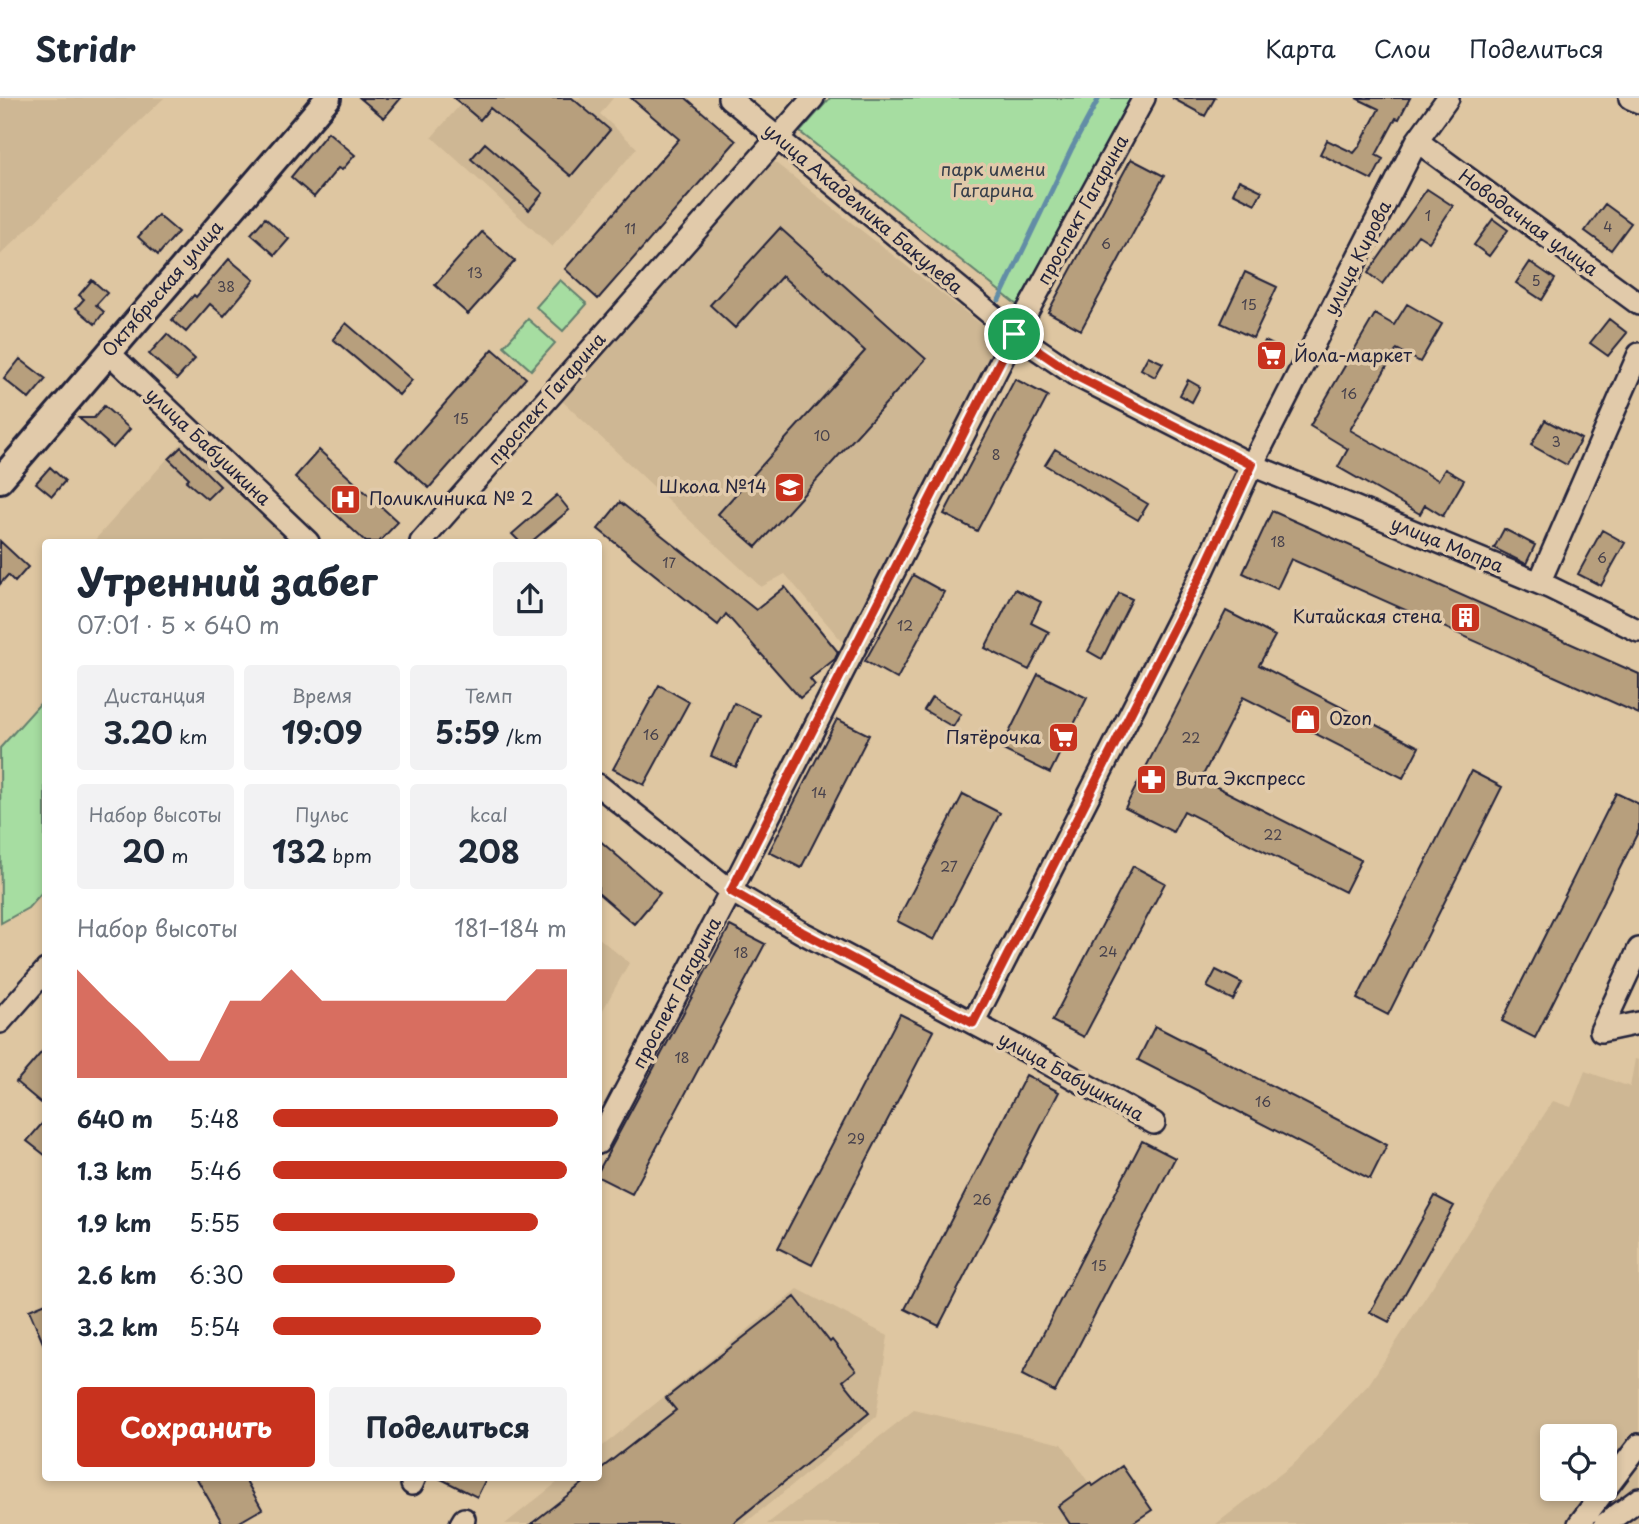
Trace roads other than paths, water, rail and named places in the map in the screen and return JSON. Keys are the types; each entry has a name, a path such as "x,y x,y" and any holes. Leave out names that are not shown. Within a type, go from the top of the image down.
{"street":[{"name":"Октябрьская улица","path":"0,480 328,98"},
{"name":"улица Академика Бакулева","path":"729,98 1014,334 1076,376 1252,465"},
{"name":"проспект Гагарина","path":"424,539 813,98"},
{"name":"проспект Гагарина","path":"602,1135 731,891 1014,334 1144,98"},
{"name":"улица Кирова","path":"973,1023 1204,569 1252,465 1417,141 1448,98"},
{"path":"1630,98 1639,102"},
{"name":"Новодачная улица","path":"1417,141 1639,304"},
{"name":"улица Бабушкина","path":"108,352 305,539"},
{"path":"1539,583 1639,354"},
{"name":"улица Мопра","path":"1252,465 1539,583 1639,631"},
{"name":"улица Бабушкина","path":"602,788 731,891 1154,1123"},
{"path":"1639,949 1601,1031 1639,1023"},
{"path":"0,1022 42,975"},
{"path":"1579,1524 1639,1445"},
{"path":"1605,1524 1639,1499"}],"waterway":[{"path":"999,300 1099,98"}],"place":[{"name":"Йола-маркет","path":"1271,356"},
{"name":"Школа №14","path":"790,487"},
{"name":"Поликлиника № 2","path":"346,499"},
{"name":"Китайская стена","path":"1465,617"},
{"name":"Ozon","path":"1306,719"},
{"name":"Пятёрочка","path":"1064,738"},
{"name":"Вита Экспресс","path":"1152,779"}],"park label":[{"name":"парк имени Гагарина","path":"993,180"}]}
